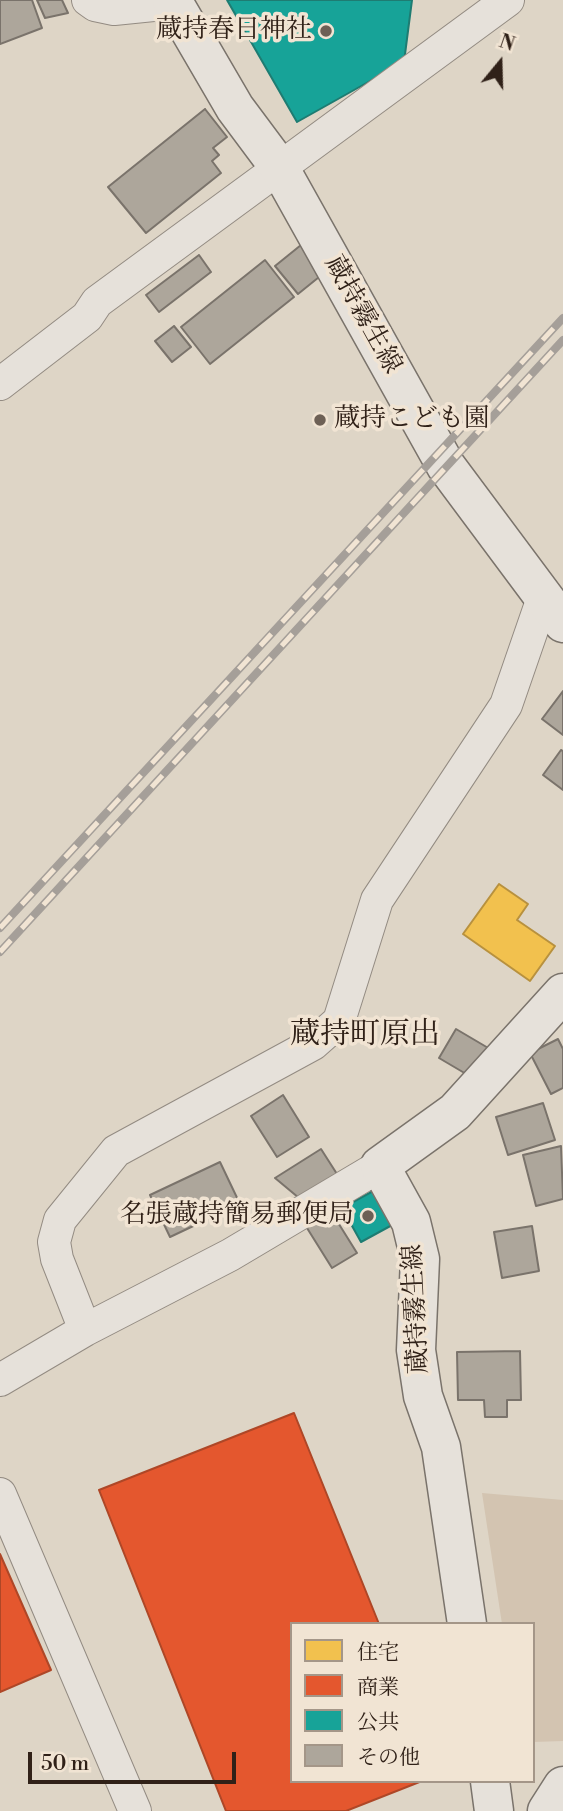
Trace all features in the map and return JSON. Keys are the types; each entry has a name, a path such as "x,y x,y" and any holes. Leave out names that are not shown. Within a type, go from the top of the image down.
{"main road":[{"name":"蔵持霧生線","path":"173,1 235,108 279,167 446,466 553,609"},
{"path":"380,1166 455,1112 563,993"},
{"name":"蔵持霧生線","path":"380,1166 411,1222 420,1259 416,1350 422,1396 441,1447 467,1622"},
{"path":"489,1783 494,1811"},
{"path":"547,1811 563,1786"}],"street":[{"path":"88,0 95,5 114,9 173,1"},
{"path":"0,384 87,317 97,302 508,0"},
{"path":"85,1331 54,1242 60,1220 116,1151 313,1044 339,1021 377,900 506,705 553,609"},
{"path":"0,1380 85,1331 230,1255 380,1166"},
{"path":"0,1494 135,1811"}],"shaded area":[{"path":"482,1493 563,1500 563,1741 535,1742 535,1622 502,1622"}],"building: 住宅":[{"path":"499,884 528,904 517,920 555,946 530,981 463,934"}],"building: 商業":[{"path":"294,1413 378,1622 290,1622 290,1783 417,1783 346,1811 226,1811 99,1490"},
{"path":"0,1554 51,1670 0,1692"}],"building: 公共":[{"name":"蔵持春日神社","path":"227,0 412,0 404,62 297,122"},
{"path":"375,1190 394,1224 361,1242 342,1208"}],"building: その他":[{"path":"0,0 32,0 42,28 0,44"},
{"path":"37,0 62,0 68,13 45,18"},
{"path":"205,109 227,137 213,148 219,155 212,161 221,173 146,233 108,187"},
{"path":"301,245 324,273 298,294 275,266"},
{"path":"199,255 211,272 159,312 146,295"},
{"path":"265,260 294,297 210,364 181,327"},
{"path":"174,326 191,347 172,362 155,341"},
{"path":"563,691 563,735 542,719"},
{"path":"561,750 563,751 563,790 543,775"},
{"path":"456,1029 495,1052 478,1081 439,1058"},
{"path":"558,1039 563,1049 563,1088 551,1094 530,1053"},
{"path":"283,1095 309,1137 277,1157 251,1116"},
{"path":"543,1103 555,1140 508,1155 496,1117"},
{"path":"561,1146 563,1199 536,1206 523,1155"},
{"path":"321,1149 337,1174 299,1198 275,1178"},
{"path":"220,1162 240,1204 170,1237 150,1195"},
{"path":"332,1213 357,1253 332,1268 307,1228"},
{"path":"532,1226 539,1271 502,1278 494,1232"},
{"path":"520,1351 521,1400 507,1400 507,1417 485,1417 484,1400 458,1400 457,1352"}],"railway":[{"path":"0,928 563,318"},
{"path":"0,952 563,340"}],"place":[{"name":"蔵持春日神社","path":"326,31"},
{"name":"蔵持こども園","path":"320,420"},
{"name":"名張蔵持簡易郵便局","path":"368,1216"}],"district":[{"name":"蔵持町原出","path":"365,1036"}]}
